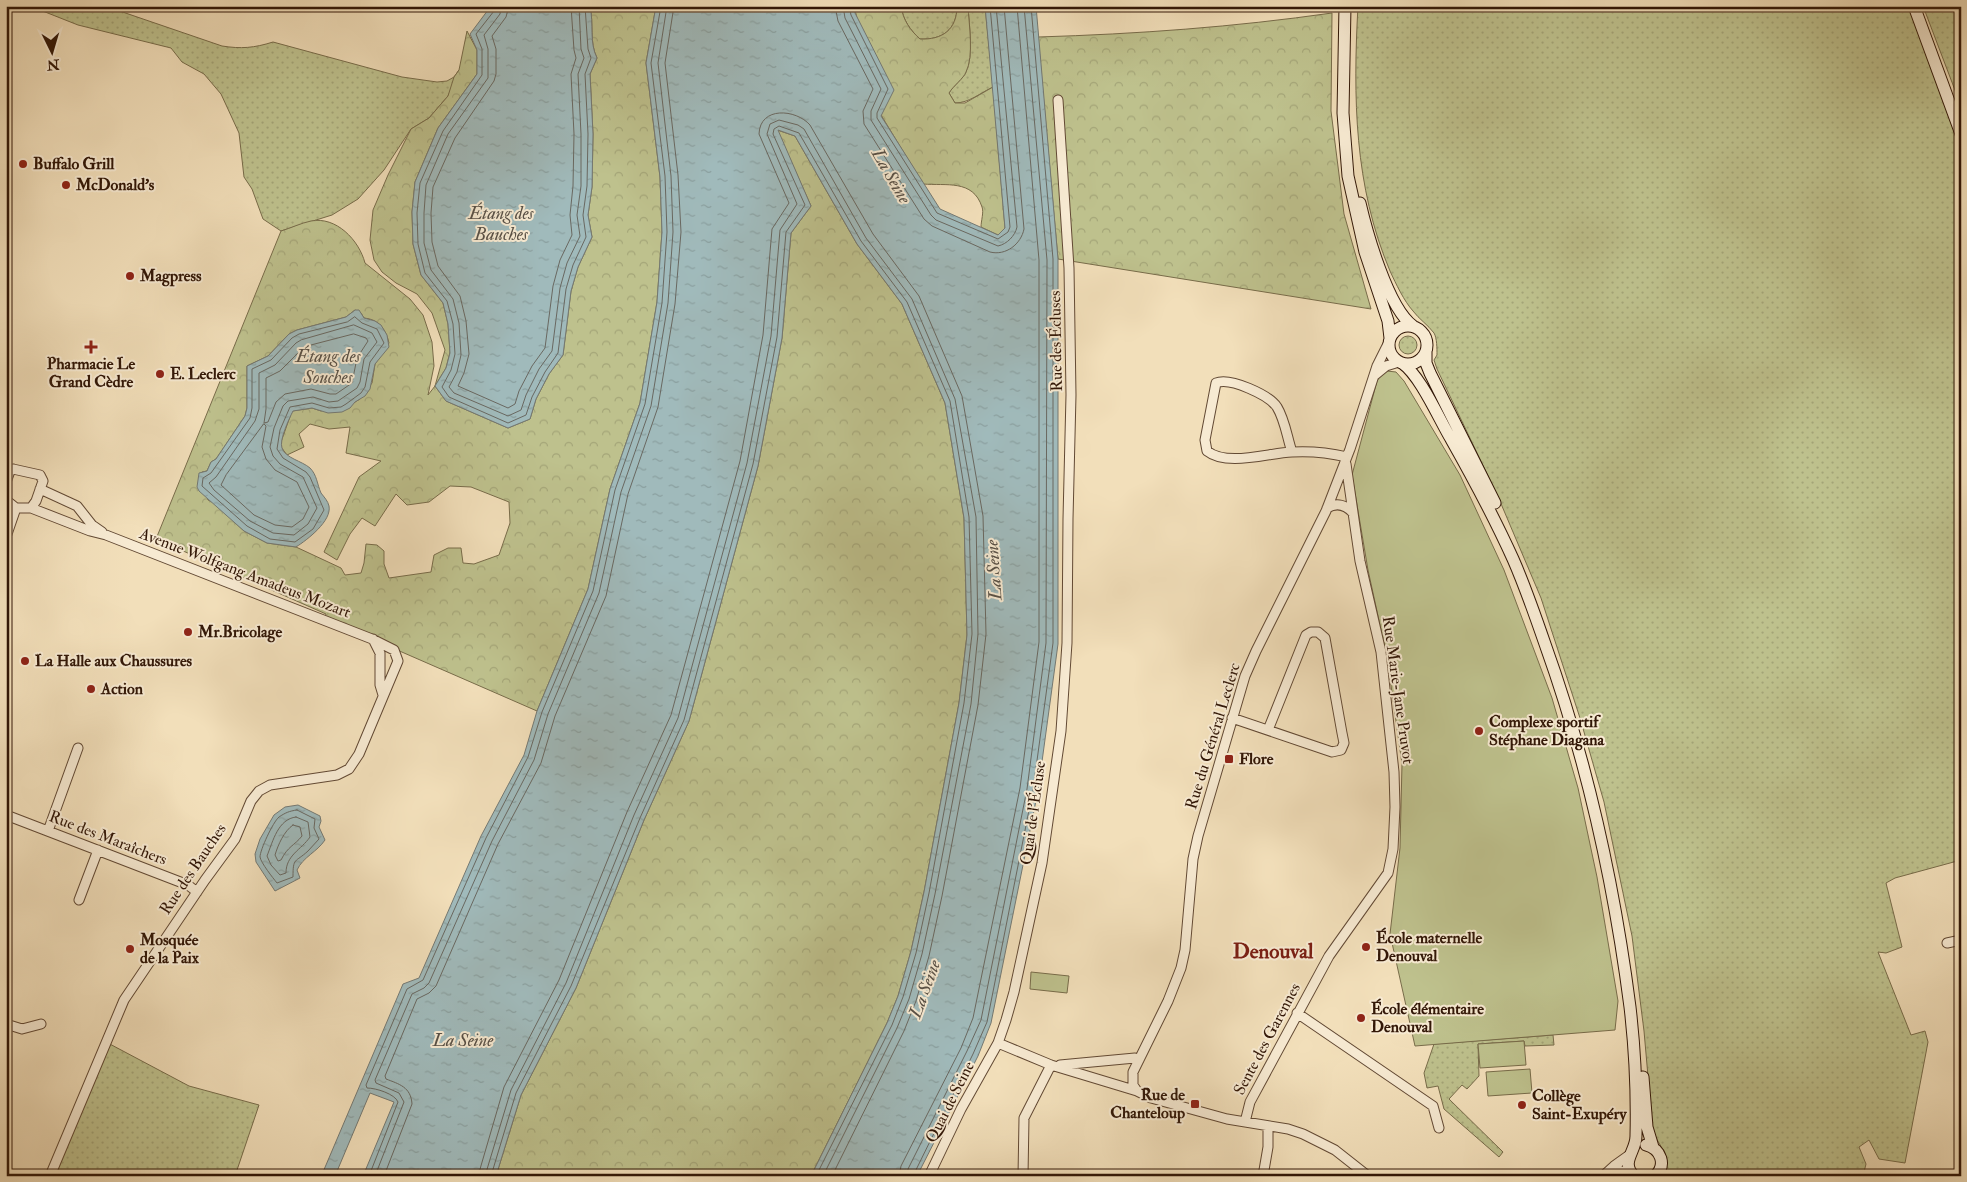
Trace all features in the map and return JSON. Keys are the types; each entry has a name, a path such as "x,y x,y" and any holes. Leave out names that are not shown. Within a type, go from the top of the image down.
{"main road":[{"path":"1345,6 1342,103 1348,176 1365,252 1388,321 1390,353 1412,372 1474,479 1498,527 1527,595 1552,662 1573,730 1604,852 1624,965 1636,1060 1636,1136 1628,1166 1632,1174"},
{"path":"1350,6 1348,100 1350,134 1355,176 1365,221 1382,274 1402,314 1407,322 1420,330 1425,336 1427,344 1426,363 1430,373 1468,446 1531,589 1555,656 1588,762 1607,841 1634,992 1647,1127 1653,1147 1660,1155 1662,1162 1655,1176"},
{"path":"1914,6 1961,134"},
{"path":"1390,340 1399,328 1412,326"},
{"path":"1400,363 1409,364 1417,362 1426,352"},
{"path":"1631,1153 1642,1145 1653,1147"}],"street":[{"name":"Rue des Écluses","path":"1058,100 1071,314 1068,582"},
{"name":"Rue du Général Leclerc","path":"1133,1082 1133,1072 1168,1001 1181,968 1185,950 1194,859 1238,697 1256,651 1327,508 1346,459 1378,362 1390,340"},
{"path":"1374,375 1386,366 1400,363"},
{"path":"1292,452 1280,414 1273,403 1250,388 1227,382 1216,383 1205,440 1207,451 1217,457 1246,459 1292,452 1346,459"},
{"name":"Rue Marie-Jane Pruvot","path":"1346,459 1360,561 1381,652 1381,671 1394,763 1395,822 1388,873"},
{"path":"6,482 9,466 40,476 43,481 31,508 16,508 6,500"},
{"name":"Avenue Wolfgang Amadeus Mozart","path":"40,490 77,506 92,525 106,535"},
{"path":"1327,508 1334,505 1342,505 1353,513"},
{"path":"6,537 16,508"},
{"name":"Avenue Wolfgang Amadeus Mozart","path":"31,508 90,531 106,535 372,639"},
{"name":"Quai de l'Écluse","path":"998,1043 1014,992 1042,863 1060,731 1067,643 1068,582"},
{"path":"1232,718 1332,752 1338,751 1343,747 1324,638 1318,632 1311,632 1306,635 1268,730"},
{"name":"Rue des Bauches","path":"372,639 380,653 380,685 383,696"},
{"name":"Rue des Bauches","path":"50,1176 124,1000 196,892 235,838 251,801 259,791 270,785 337,775 349,768 359,754 398,661 394,650 372,639"},
{"path":"48,831 78,748"},
{"name":"Rue des Maraîchers","path":"6,816 188,885 196,892"},
{"path":"79,900 98,850"},
{"name":"Sente des Garennes","path":"1245,1122 1250,1102 1330,954 1388,873"},
{"path":"1947,943 1961,940"},
{"path":"1297,1013 1433,1106 1439,1128"},
{"path":"6,1024 22,1029 41,1024"},
{"path":"998,1043 1054,1065 1137,1091 1151,1098 1227,1119 1303,1134 1352,1162 1368,1176"},
{"name":"Quai de Seine","path":"929,1176 961,1109 998,1043"},
{"path":"1054,1065 1135,1058 1139,1060"},
{"path":"1023,1176 1024,1118 1054,1065"},
{"path":"1121,1087 1128,1086 1133,1082 1137,1091"},
{"path":"1263,1176 1268,1147 1268,1126"},
{"path":"1605,1174 1631,1153"},
{"path":"1605,1174 1615,1171 1632,1174"}],"green space":[{"path":"30,6 105,6 222,46 248,47 273,42 402,77 437,82 447,81 454,77 459,70 448,96 429,118 411,129 384,170 358,199 332,215 281,231 263,219 252,189 244,177 239,133 221,94 204,74 182,62 171,48 78,25"},
{"path":"590,6 656,6 646,63 660,177 662,232 657,302 640,403 610,489 588,589 537,711 372,639 324,621 326,614 156,539 281,231 320,220 337,226 352,238 358,246 365,263 410,299 423,315 432,342 434,366 428,395 435,386 446,401 508,428 530,419 536,399 549,374 563,355 571,291 578,267 592,237 588,215 592,187 593,134 590,74 597,58 592,39","holes":["355,310 361,313 364,318 374,321 381,326 389,343 375,364 372,383 360,399 355,402 321,411 312,408 292,411 281,442 281,447 287,455 304,447 299,434 310,424 329,429 350,427 346,453 381,461 359,477 324,552 337,560 350,534 362,518 375,526 396,494 407,505 429,502 450,486 471,487 509,502 510,523 499,555 474,564 463,563 461,548 448,548 434,555 431,572 389,578 384,564 384,551 377,545 366,544 361,573 345,575 341,568 296,547 267,543 244,531 214,503 208,500 202,472 207,471 211,462 216,459 245,416 247,408 247,366 268,356 289,334 297,330 346,317"]},
{"path":"854,6 901,6 903,16 913,32 920,39 928,39 947,32 954,21 957,6 968,6 970,58 965,74 949,93 955,103 965,103 993,87 1005,228 998,235 981,227 983,209 978,198 972,192 958,186 923,184 881,115"},
{"path":"901,6 957,6 954,21 947,32 935,38 920,39 903,16"},
{"path":"968,6 985,6 993,87 970,100 955,103 949,93 965,74 970,58"},
{"path":"1358,6 1914,6 1961,134 1961,860 1895,878 1886,883 1902,947 1886,953 1878,952 1911,1035 1925,1031 1928,1042 1905,1163 1879,1159 1869,1140 1859,1147 1866,1164 1863,1176 1661,1176 1665,1168 1665,1153 1653,1133 1644,1031 1632,936 1604,802 1580,718 1541,598 1499,499 1437,369 1434,360 1437,355 1435,335 1403,297 1390,271 1369,207 1363,174 1356,107"},
{"path":"1923,6 1961,6 1961,106"},
{"path":"1332,13 1331,111 1344,214 1371,309 1058,259 1038,37 1186,29"},
{"path":"467,31 477,50 477,74 438,128 415,182 412,212 413,244 421,275 443,303 448,324 450,352 446,368 435,386 445,350 432,313 417,294 396,283 382,272 374,260 370,240 373,210 388,175 411,129 429,118 448,96 454,77 459,70"},
{"path":"777,130 795,136 857,244 902,304 945,403 964,518 967,635 959,703 924,892 911,951 898,996 887,1023 811,1176 496,1176 521,1095 576,988 644,820 689,721 758,466 782,338 791,233 811,206"},
{"path":"1404,336 1412,336 1417,341 1415,352 1404,354 1399,349 1399,341"},
{"name":"Complexe sportif Stéphane Diagana","path":"1387,371 1396,372 1404,381 1460,475 1504,570 1552,698 1578,788 1597,877 1618,1001 1615,1030 1415,1046 1390,934 1400,848 1402,764 1387,657 1368,570 1352,475 1377,381"},
{"path":"1031,972 1069,976 1067,993 1030,989"},
{"path":"1553,1035 1554,1045 1525,1046 1524,1041 1478,1044 1479,1076 1467,1089 1462,1085 1449,1099 1503,1152 1499,1157 1444,1109 1438,1086 1427,1088 1424,1073 1434,1044"},
{"path":"1524,1041 1526,1065 1480,1068 1478,1044"},
{"path":"106,1042 189,1086 259,1105 235,1176 50,1176"},
{"path":"1530,1069 1532,1093 1488,1096 1486,1072"}],"water":[{"name":"Étang des Bauches","path":"491,6 590,6 592,39 597,58 590,74 593,134 592,187 588,215 592,237 578,267 571,291 563,355 549,374 536,399 530,419 508,428 446,401 435,386 446,368 450,353 448,324 443,303 421,275 413,244 412,212 415,182 438,128 477,74 477,50 470,34"},
{"name":"La Seine","path":"656,6 854,6 855,13 894,90 881,116 940,209 998,235 1005,228 985,6 1036,6 1058,259 1058,644 1038,791 991,1023 978,1056 917,1176 811,1176 887,1023 898,996 911,951 924,892 959,703 967,635 964,518 945,403 902,304 857,244 795,136 778,130 811,206 791,233 782,338 758,466 689,721 644,820 576,988 521,1095 496,1176 363,1176 394,1102 370,1093 335,1176 323,1172 403,984 419,978 481,836 524,755 537,711 588,589 610,489 640,403 657,302 662,232 660,177 646,63"},
{"name":"Étang des Souches","path":"355,310 359,310 364,318 381,325 387,335 389,347 375,364 370,389 365,396 342,412 328,413 312,408 293,411 281,444 284,451 290,457 310,468 314,474 321,493 329,506 327,518 318,530 296,547 267,543 244,531 199,491 197,487 199,473 207,471 211,462 216,459 245,416 247,408 247,366 268,356 289,334 297,330 346,317"},
{"path":"298,805 320,816 319,827 325,840 300,865 297,870 300,878 275,891 256,862 255,854 260,839 274,815 285,807"}],"place":[{"name":"Buffalo Grill","path":"23,164"},
{"name":"McDonald's","path":"66,185"},
{"name":"Magpress","path":"130,276"},
{"name":"Pharmacie Le Grand Cèdre","path":"91,347"},
{"name":"E. Leclerc","path":"160,374"},
{"name":"Mr.Bricolage","path":"188,632"},
{"name":"La Halle aux Chaussures","path":"25,661"},
{"name":"Action","path":"91,689"},
{"name":"Complexe sportif Stéphane Diagana","path":"1479,731"},
{"name":"Flore","path":"1229,759"},
{"name":"École maternelle Denouval","path":"1366,947"},
{"name":"Mosquée de la Paix","path":"130,949"},
{"name":"École élémentaire Denouval","path":"1361,1018"},
{"name":"Rue de Chanteloup","path":"1195,1104"},
{"name":"Collège Saint-Exupéry","path":"1522,1105"}],"district":[{"name":"Denouval","path":"1273,951"}]}
